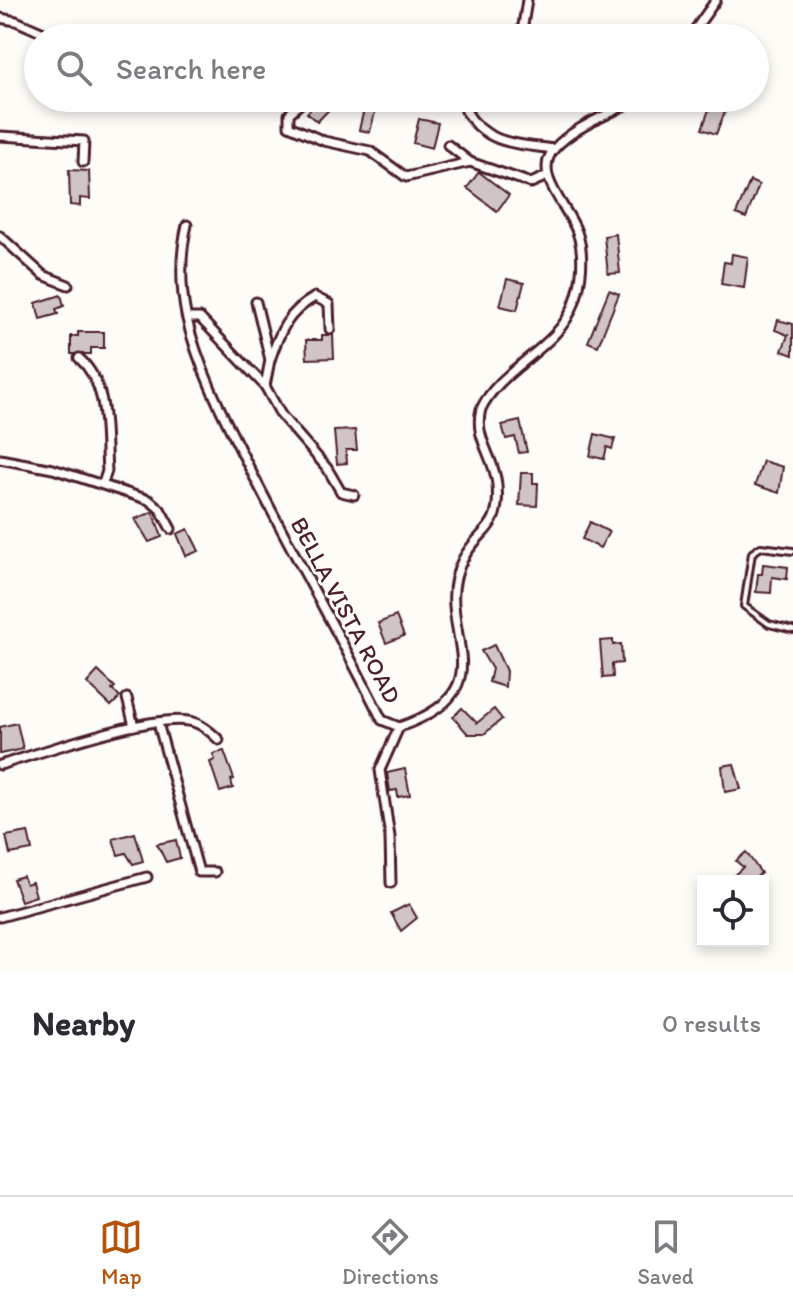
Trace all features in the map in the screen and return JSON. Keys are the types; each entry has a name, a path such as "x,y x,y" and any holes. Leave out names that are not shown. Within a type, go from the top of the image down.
{"street":[{"path":"523,24 527,0"},
{"path":"699,24 716,0"},
{"path":"0,18 24,24"},
{"path":"291,112 289,126 324,141 370,151 406,177 470,162"},
{"path":"467,112 478,130 513,143 554,149"},
{"path":"448,145 470,162 531,183 547,176 545,168 554,149 613,112"},
{"path":"0,136 84,141 83,162"},
{"name":"BELLA VISTA ROAD","path":"187,225 180,260 187,318 225,418 284,537 344,643 382,720 399,727 450,698 463,670 455,614 456,587 463,559 494,524 497,504 497,482 478,425 481,409 556,332 575,302 581,276 580,243 547,176"},
{"path":"0,236 43,275 68,285"},
{"path":"265,386 270,360 283,325 297,307 315,297 329,304 330,329"},
{"path":"256,302 270,360"},
{"path":"187,318 200,318 265,386 281,415 327,468 341,492 354,495"},
{"path":"79,358 94,371 101,385 107,471 103,483"},
{"path":"0,459 103,483 149,500 160,509 171,529"},
{"path":"127,698 134,726"},
{"path":"0,765 134,726 158,723 188,721 207,729 219,740"},
{"path":"158,723 199,872 215,872"},
{"path":"391,883 390,837 380,770 399,727"},
{"path":"0,917 147,877"}],"lane":[{"path":"793,551 761,547 752,553 744,606 769,624 793,630"}],"building":[{"path":"308,112 327,112 317,122"},
{"path":"363,112 375,112 370,132 359,130"},
{"path":"708,112 725,112 716,134 702,129"},
{"path":"419,119 438,123 432,148 413,143"},
{"path":"69,170 89,171 90,199 80,198 80,206 70,205"},
{"path":"479,172 509,195 497,211 467,188"},
{"path":"750,181 759,185 746,218 736,214"},
{"path":"616,234 620,273 608,274 604,236"},
{"path":"732,254 748,257 744,288 721,284 724,262 731,263"},
{"path":"507,279 524,283 517,310 500,306"},
{"path":"609,290 619,294 598,346 588,342"},
{"path":"61,295 64,306 56,309 58,314 40,319 36,303"},
{"path":"778,320 793,324 793,355 782,351 788,335 775,330"},
{"path":"78,332 104,332 104,348 91,348 91,354 71,354 71,336 78,336"},
{"path":"322,335 333,335 334,358 307,359 306,340 322,340"},
{"path":"520,421 527,452 519,453 515,437 506,439 502,425"},
{"path":"355,430 357,450 346,450 347,463 337,464 334,431"},
{"path":"595,434 615,439 612,449 607,447 604,459 590,456"},
{"path":"763,461 783,467 779,493 755,485"},
{"path":"521,473 533,473 533,483 538,483 537,506 519,505"},
{"path":"153,512 162,537 149,542 135,519"},
{"path":"590,522 609,532 600,548 582,539"},
{"path":"188,529 199,551 186,556 177,534"},
{"path":"763,564 788,567 787,579 772,577 771,593 756,592 758,574 762,574"},
{"path":"396,616 404,636 386,643 378,623"},
{"path":"613,640 613,645 621,644 622,663 612,664 613,677 603,678 600,641"},
{"path":"494,645 506,671 505,687 489,682 492,669 481,651"},
{"path":"98,671 115,687 112,690 120,697 111,706 87,683"},
{"path":"462,708 477,723 494,709 502,719 484,734 468,734 453,717"},
{"path":"17,723 23,749 0,754 0,727"},
{"path":"224,751 234,779 231,780 233,788 220,792 210,762 215,760 213,754"},
{"path":"734,764 741,789 725,792 722,766"},
{"path":"405,769 410,795 398,797 397,790 390,791 387,773"},
{"path":"28,832 32,850 10,854 6,836"},
{"path":"135,833 143,861 133,864 126,853 118,855 113,839"},
{"path":"176,840 180,858 166,862 157,844"},
{"path":"746,852 761,873 734,875 743,867 736,861"},
{"path":"23,876 26,884 32,882 36,896 21,901 13,879"},
{"path":"409,904 417,918 401,931 391,913"}]}
